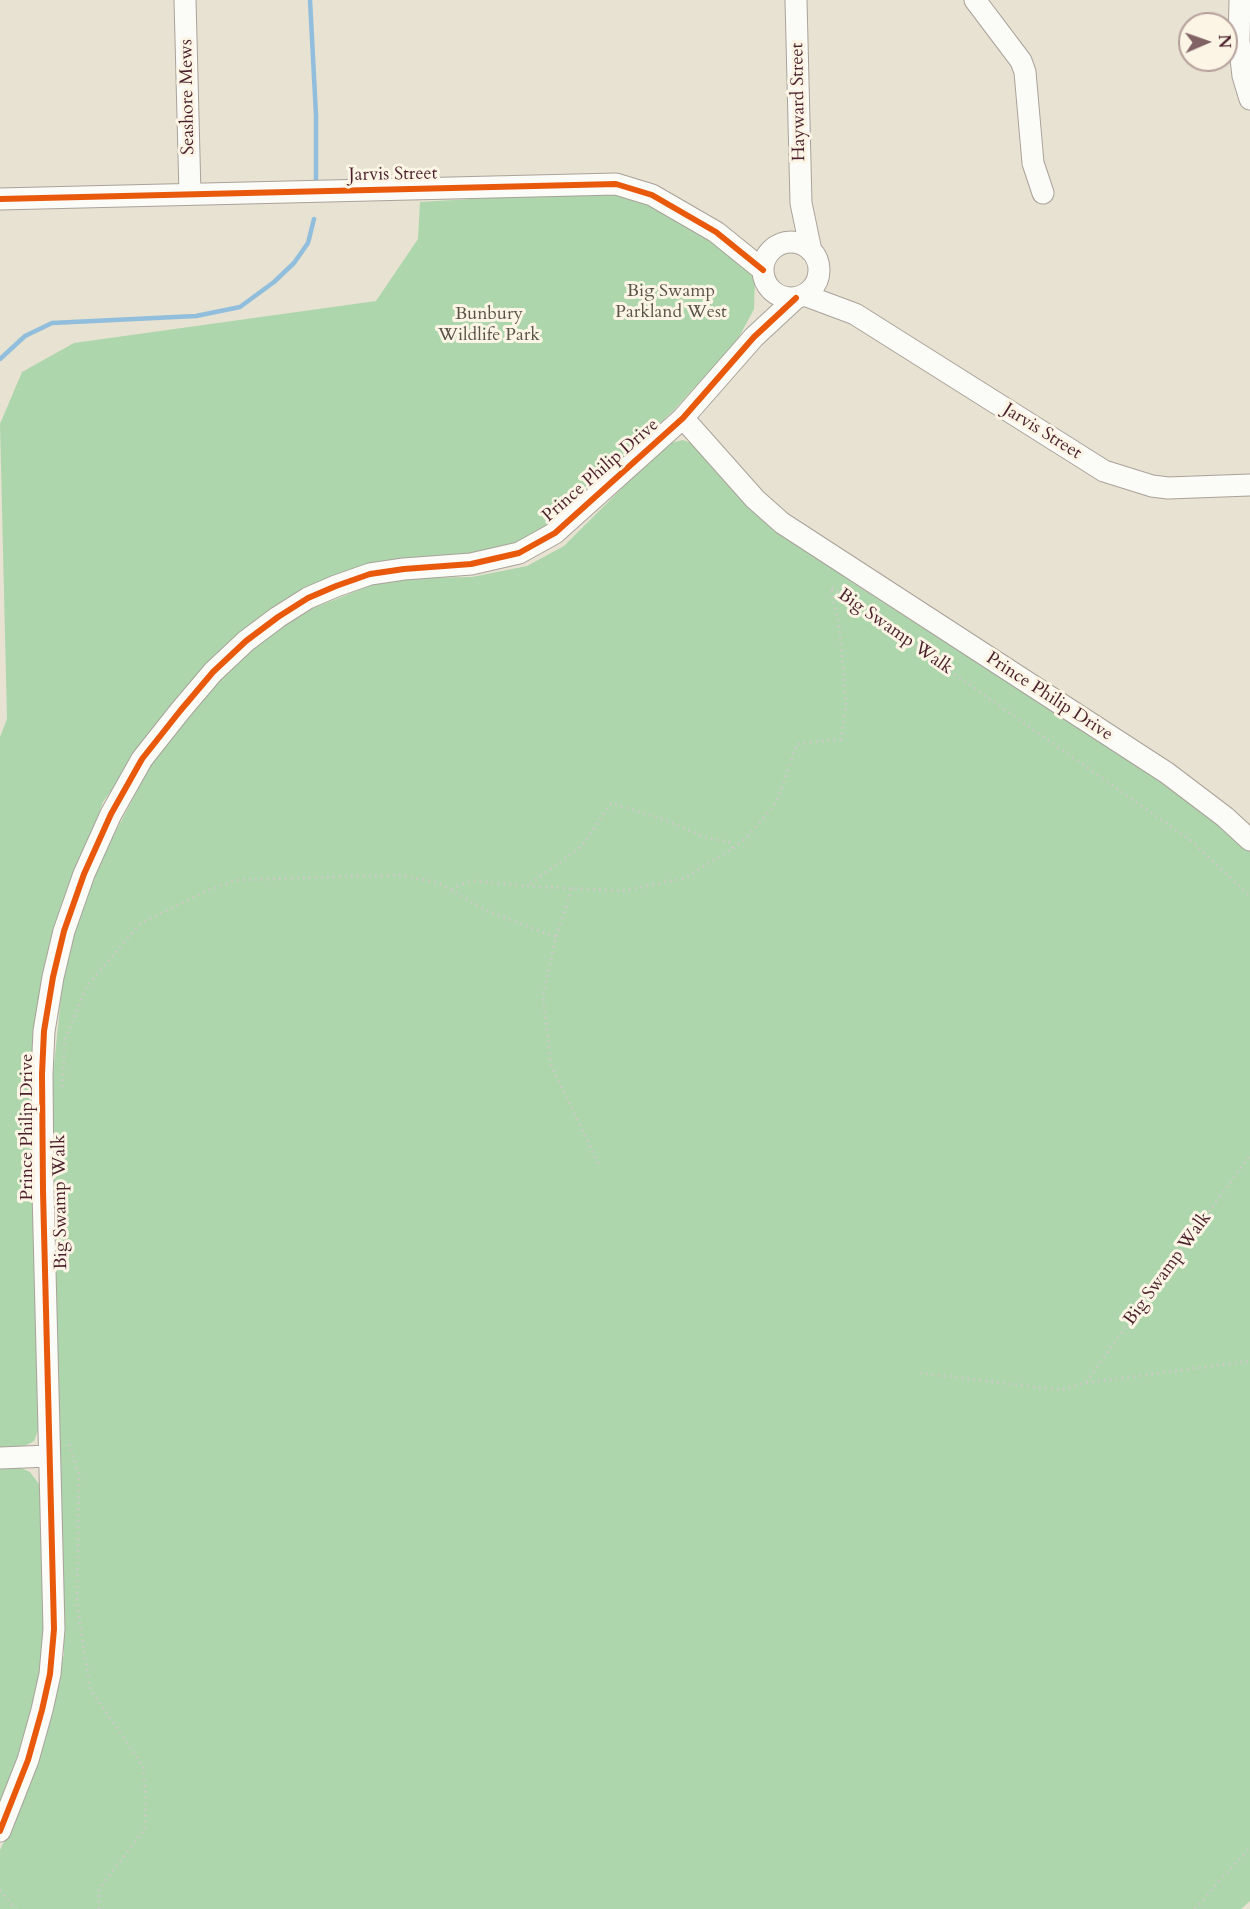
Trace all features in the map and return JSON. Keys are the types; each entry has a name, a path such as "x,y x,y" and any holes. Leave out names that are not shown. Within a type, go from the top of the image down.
{"street":[{"name":"Seashore Mews","path":"185,0 190,195"},
{"name":"Hayward Street","path":"796,0 801,203 811,251"},
{"path":"975,0 1021,61 1025,72 1033,163 1043,193"},
{"path":"1240,0 1239,41 1243,76 1250,99"},
{"name":"Jarvis Street","path":"0,199 616,184 651,195 716,232 766,279"},
{"name":"Hayward Street","path":"781,245 801,203"},
{"name":"Jarvis Street","path":"716,232 781,245"},
{"path":"796,243 811,251 815,258 818,274 811,289 800,296 781,297 766,279 764,261 781,245 796,243"},
{"name":"Jarvis Street","path":"818,274 855,314"},
{"name":"Prince Philip Drive","path":"754,337 766,279"},
{"name":"Jarvis Street","path":"800,296 855,314 1104,471 1152,486 1168,488 1250,485"},
{"name":"Prince Philip Drive","path":"0,1831 28,1760 50,1674 54,1629 48,1456 43,1167 44,1031 64,931 84,874 111,814 142,759 213,672 246,641 308,598 370,574 471,564 519,554 555,533 683,418 754,337 800,296"},
{"name":"Prince Philip Drive","path":"683,418 755,499 782,524 1167,773 1225,817 1250,840"},
{"path":"0,1458 48,1456"}],"path":[{"path":"527,886 582,846 611,803 662,819 707,837 729,842 733,848"},
{"path":"61,1096 65,1039 87,986 141,923 204,892 235,880 400,875 439,883 487,911 556,937"},
{"path":"572,889 556,937 543,996 551,1065 598,1165"},
{"path":"920,1373 1060,1390 1085,1383 1250,1361"},
{"path":"68,1443 79,1474 77,1603 90,1689 142,1766 147,1798 145,1829 99,1889 99,1909"},
{"path":"1195,1909 1250,1848"},
{"path":"0,1890 16,1909"}],"green space":[{"path":"605,191 635,196 712,240 736,257 755,280 754,309 737,341 674,410 545,530 506,547 291,598 146,742 103,802 60,917 36,1025 32,1061 38,1430 34,1441 23,1447 0,1448 0,737 7,719 0,424 22,372 74,343 376,301 418,239 420,202"},
{"path":"683,440 699,446 764,520 853,583 1173,788 1229,831 1250,852 1250,1901 1241,1909 0,1909 0,1850 15,1818 64,1654 53,1190 53,1076 64,966 94,873 151,764 237,659 303,612 372,585 414,578 472,577 527,566 564,546 666,444"},
{"path":"16,1466 30,1472 39,1484 46,1630 42,1677 24,1747 0,1810 0,1467"}],"waterway":[{"path":"310,0 316,115 316,181"},
{"path":"0,359 25,336 52,323 196,316 240,307 274,282 294,263 308,243 314,219"}],"cycle path":[{"path":"0,199 616,184 652,195 716,232 763,270"},
{"name":"Big Swamp Walk","path":"0,1831 28,1760 42,1710 50,1674 54,1629 43,1191 44,1031 64,931 84,874 111,814 142,759 213,672 246,641 308,598 370,574 471,564 519,553 555,533 683,418 754,337 796,298"}],"park label":[{"name":"Big Swamp Parkland West","path":"671,302"},
{"name":"Bunbury Wildlife Park","path":"489,325"}]}
